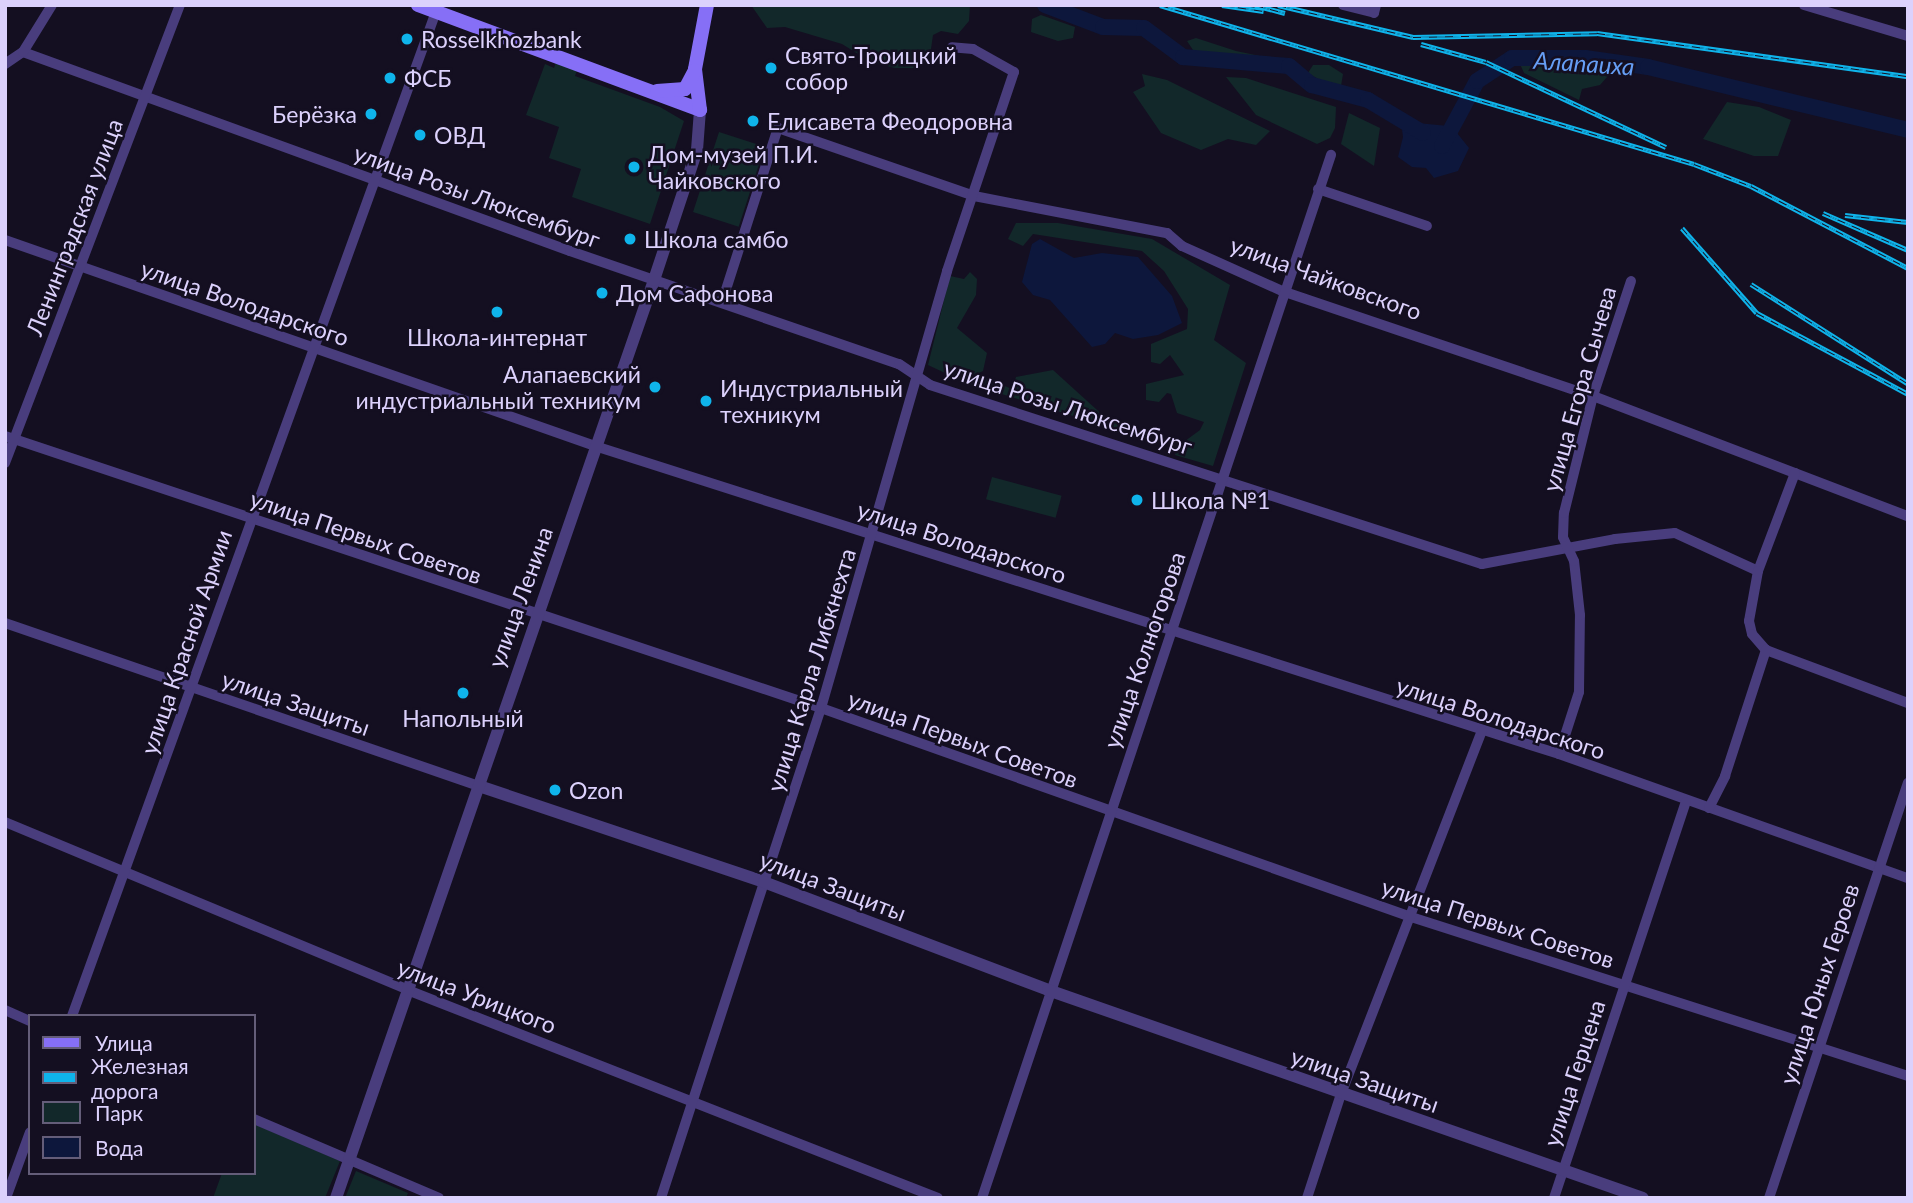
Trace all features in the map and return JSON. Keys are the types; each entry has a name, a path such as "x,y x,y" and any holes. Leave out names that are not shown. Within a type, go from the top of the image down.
{"main road":[{"path":"418,5 437,9 700,110"},
{"name":"улица Ленина","path":"700,110 695,69 707,5"},
{"path":"640,89 685,89 695,69"}],"street":[{"path":"5,64 23,52 52,5"},
{"name":"Ленинградская улица","path":"5,463 10,437 180,5"},
{"path":"1343,5 1375,9"},
{"path":"1804,5 1908,36"},
{"name":"улица Красной Армии","path":"73,1014 250,518 437,9"},
{"name":"улица Карла Либкнехта","path":"661,1198 821,708 918,376 1014,72 973,49 952,47"},
{"name":"улица Розы Люксембург","path":"23,52 654,280 899,363 930,385 1222,476 1482,564 1566,548 1675,533 1758,571"},
{"name":"улица Ленина","path":"336,1198 410,991 654,280 697,150 700,110"},
{"name":"улица Чайковского","path":"722,303 779,128 974,196 1167,233 1182,246 1282,291 1593,396 1908,516"},
{"name":"улица Колногорова","path":"982,1198 1048,990 1172,632 1282,291 1331,155"},
{"path":"1318,189 1427,226"},
{"name":"улица Володарского","path":"5,240 598,447 874,532 1172,632 1559,754 1686,802 1908,878"},
{"name":"улица Егора Сычева","path":"1559,754 1580,692 1580,615 1574,561 1566,548 1564,513 1593,396 1631,281"},
{"name":"улица Первых Советов","path":"10,437 538,616 821,708 1108,813 1408,916 1908,1076"},
{"path":"1795,473 1758,571 1749,621 1755,640 1766,650 1908,703"},
{"name":"улица Защиты","path":"5,623 190,689 764,882 1048,990 1643,1198"},
{"path":"1709,808 1725,776 1766,650"},
{"path":"1307,1198 1341,1094 1482,731"},
{"name":"улица Юных Героев","path":"1769,1198 1877,867 1908,783"},
{"name":"улица Герцена","path":"1554,1198 1623,983 1686,802"},
{"name":"улица Урицкого","path":"5,821 125,874 410,991 692,1099 938,1198"},
{"path":"5,1010 28,1020"},
{"path":"256,1120 439,1198"},
{"path":"6,1198 28,1138"}],"green space":[{"path":"751,5 970,5 969,21 958,34 941,31 933,35 930,56 913,68 895,68 871,62 842,44 785,27 767,28"},
{"path":"1041,15 1075,27 1073,38 1058,41 1031,32 1032,19"},
{"path":"1196,38 1236,51 1270,58 1265,70 1201,62 1187,41"},
{"path":"1562,61 1603,67 1608,76 1600,85 1582,89 1579,100 1524,73 1520,64"},
{"path":"556,62 577,70 575,76 660,107 684,121 650,224 572,197 581,169 549,158 559,127 526,115 545,64 554,68"},
{"path":"1313,65 1329,65 1343,74 1340,92 1308,73"},
{"path":"1142,74 1167,80 1270,131 1256,145 1228,139 1201,150 1161,133 1133,92 1145,86"},
{"path":"1226,77 1246,78 1336,107 1335,128 1330,138 1317,144 1256,115"},
{"path":"1727,102 1759,107 1791,120 1778,156 1754,156 1703,139"},
{"path":"1349,113 1380,128 1374,166 1341,144"},
{"path":"719,132 765,147 739,227 693,212"},
{"path":"1016,223 1058,223 1152,239 1230,285 1214,340 1246,363 1213,466 1175,455 1177,447 1200,430 1204,422 1177,413 1171,394 1167,393 1159,402 1146,400 1146,384 1184,375 1170,355 1160,364 1151,362 1151,344 1187,329 1188,309 1164,271 1142,251 1033,234 1023,246 1008,239"},
{"path":"970,272 977,279 976,295 957,328 987,353 983,371 962,381 928,365 950,276 964,279"},
{"path":"1053,370 1107,419 1152,434 1145,438 969,384 985,378 1012,389 1016,377"},
{"path":"992,477 1062,496 1056,518 986,499"},
{"path":"256,1125 340,1161 325,1198 213,1198 221,1175 256,1175"},
{"path":"356,1171 408,1193 406,1198 345,1198"}],"water":[{"path":"1400,115 1407,122 1448,126 1457,133 1469,148 1458,171 1434,178 1426,168 1412,167 1398,157 1403,137"},
{"path":"1040,239 1074,258 1102,253 1138,257 1172,296 1182,323 1158,335 1133,339 1115,333 1105,344 1092,347 1050,300 1033,295 1022,282 1032,244"}],"waterway":[{"name":"Алапаиха","path":"1045,5 1103,27 1144,28 1183,57 1289,66 1312,85 1368,100 1423,133"},
{"name":"Алапаиха","path":"1442,146 1477,81 1512,58 1585,58 1648,67 1908,130"}],"railway":[{"path":"1160,5 1694,164 1751,186 1908,268"},
{"path":"1222,5 1264,11"},
{"path":"1255,5 1285,13"},
{"path":"1278,5 1413,37 1597,33 1908,76"},
{"path":"1421,44 1486,62 1666,147"},
{"path":"1823,213 1908,250"},
{"path":"1845,215 1908,222"},
{"path":"1682,228 1757,313 1908,394"},
{"path":"1751,284 1907,383"}],"place":[{"name":"Rosselkhozbank","path":"407,39"},
{"name":"Свято-Троицкий собор","path":"771,68"},
{"name":"ФСБ","path":"390,78"},
{"name":"Берёзка","path":"371,114"},
{"name":"Елисавета Феодоровна","path":"753,121"},
{"name":"ОВД","path":"420,135"},
{"name":"Дом-музей П.И. Чайковского","path":"634,167"},
{"name":"Школа самбо","path":"630,239"},
{"name":"Дом Сафонова","path":"602,293"},
{"name":"Школа-интернат","path":"497,312"},
{"name":"Алапаевский индустриальный техникум","path":"655,387"},
{"name":"Индустриальный техникум","path":"706,401"},
{"name":"Школа №1","path":"1137,500"},
{"name":"Напольный","path":"463,693"},
{"name":"Ozon","path":"555,790"}]}
